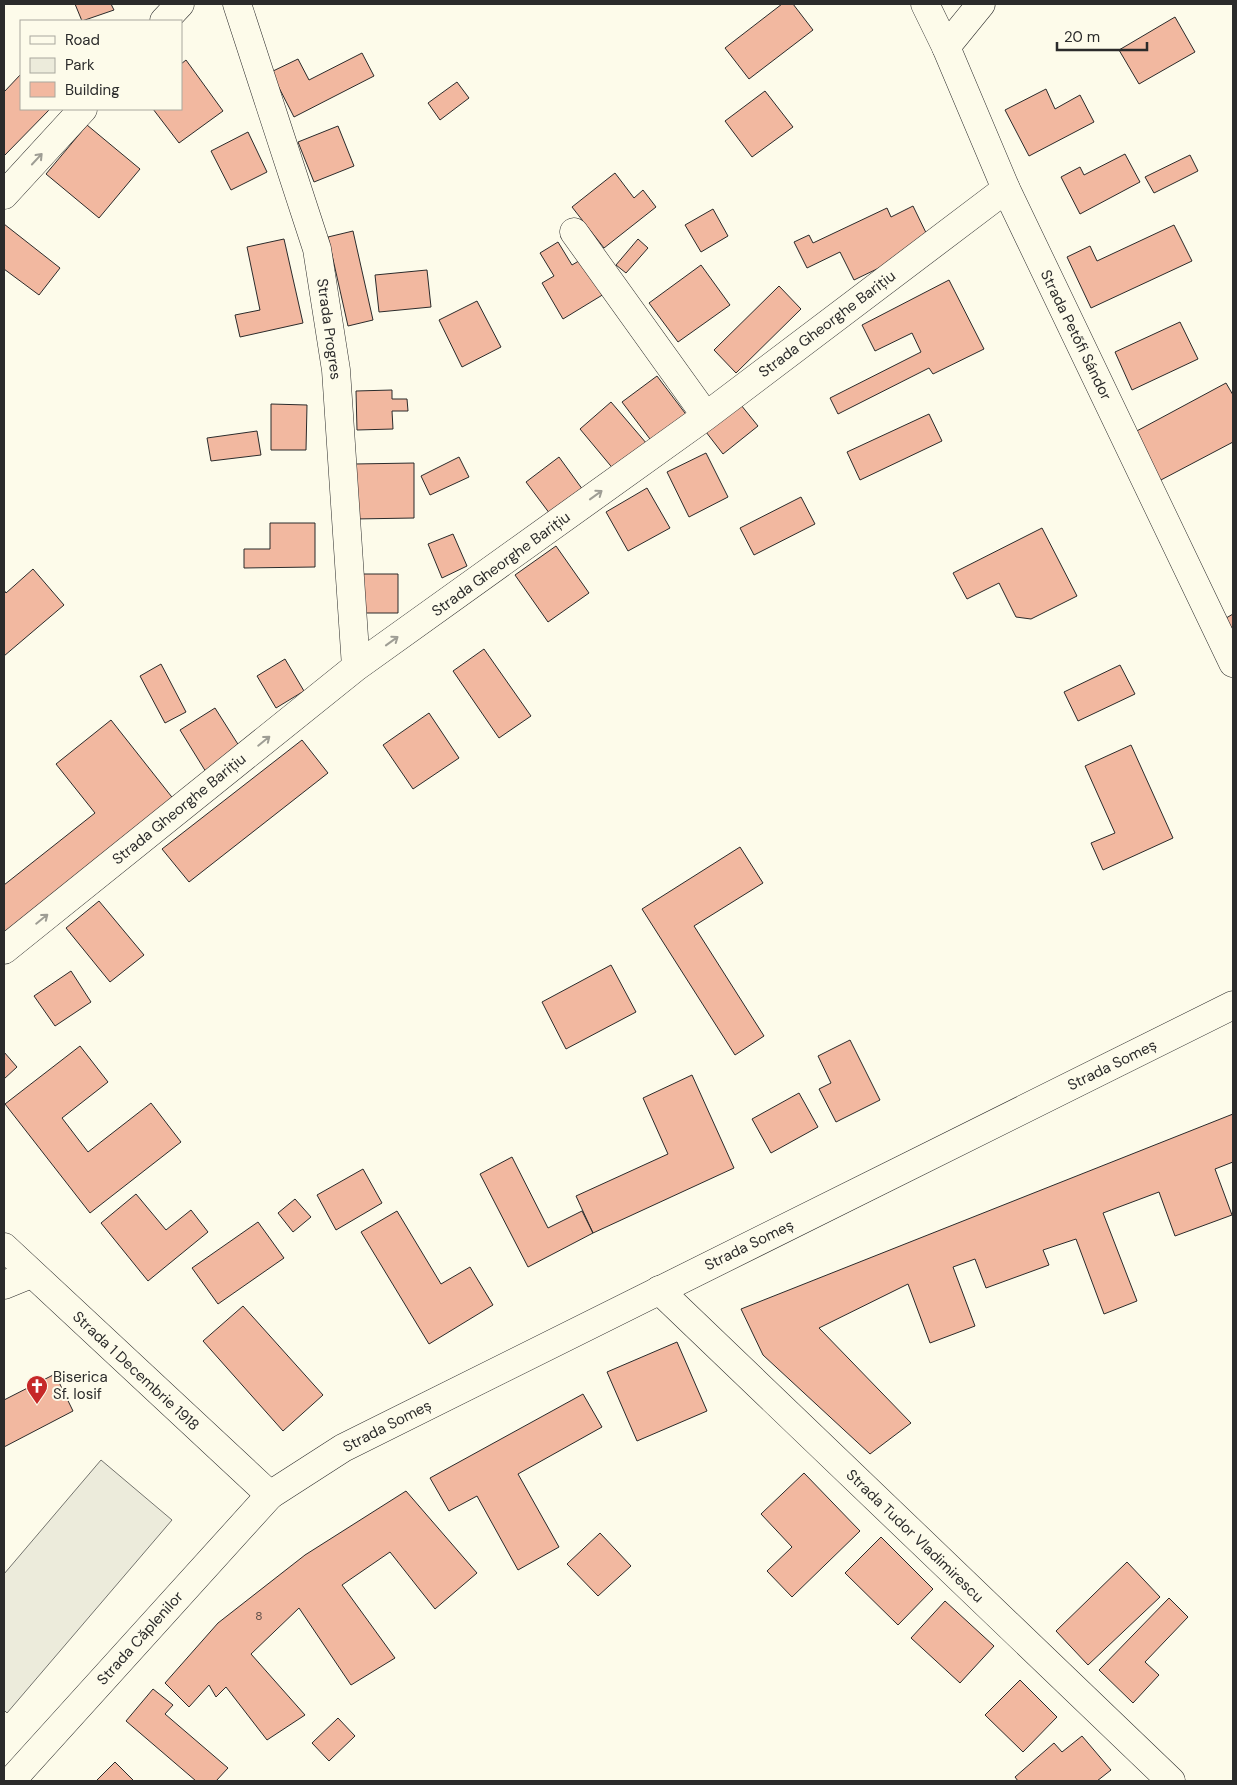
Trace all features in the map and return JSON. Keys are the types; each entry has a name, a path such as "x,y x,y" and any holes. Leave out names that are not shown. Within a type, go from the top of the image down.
{"street":[{"path":"165,20 180,4"},
{"name":"Strada Progres","path":"237,4 317,248 336,370 356,667"},
{"name":"Strada Petőfi Sándor","path":"925,4 946,47 1006,189 1233,663"},
{"path":"946,47 981,4"},
{"path":"4,195 82,110"},
{"name":"Strada Gheorghe Barițiu","path":"4,950 356,667 706,416 1006,189"},
{"path":"574,232 706,416"},
{"name":"Strada Someș","path":"270,1495 343,1448 1233,1005"},
{"name":"Strada 1 Decembrie 1918","path":"4,1247 270,1495"},
{"path":"4,1285 31,1274"},
{"name":"Strada Tudor Vladimirescu","path":"659,1290 1170,1781"},
{"name":"Strada Căplenilor","path":"10,1781 270,1495"}],"green space":[{"path":"101,1460 172,1520 7,1713 4,1710 4,1574"}],"building":[{"path":"75,4 111,4 114,10 85,20 82,20"},
{"path":"782,4 793,4 813,30 749,79 725,48"},
{"path":"1175,17 1195,52 1139,84 1119,50"},
{"path":"362,53 374,76 294,117 271,72 298,59 309,80"},
{"path":"186,60 223,111 179,143 154,110 182,110 182,63"},
{"path":"20,75 20,110 49,110 4,156 4,92"},
{"path":"457,82 469,98 440,120 428,103"},
{"path":"1046,89 1055,109 1080,95 1094,122 1029,156 1005,110"},
{"path":"765,91 793,127 752,157 725,121"},
{"path":"87,125 140,169 99,218 46,174"},
{"path":"338,126 354,166 314,182 298,142"},
{"path":"248,132 267,172 231,190 211,151"},
{"path":"1125,154 1140,182 1080,214 1061,177 1080,167 1084,175"},
{"path":"1190,155 1198,171 1154,193 1145,177"},
{"path":"615,173 634,198 643,190 656,207 604,248 572,207"},
{"path":"913,206 931,243 854,280 840,252 807,268 794,242 809,235 813,243 887,208 891,217"},
{"path":"713,209 728,236 701,252 685,225"},
{"path":"4,224 60,268 39,295 4,269"},
{"path":"1174,225 1192,261 1091,308 1067,257 1090,246 1097,261"},
{"path":"353,231 373,320 348,326 328,237"},
{"path":"284,239 303,323 240,337 235,315 260,310 247,247"},
{"path":"638,239 648,248 626,273 616,265"},
{"path":"558,242 572,265 582,259 604,294 563,319 542,283 554,276 540,253"},
{"path":"701,265 730,305 678,342 649,303"},
{"path":"427,270 431,307 379,312 375,275"},
{"path":"949,280 984,349 933,374 929,368 838,414 830,398 921,352 912,333 875,351 862,325"},
{"path":"779,286 801,309 736,373 714,350"},
{"path":"477,301 501,347 462,367 439,320"},
{"path":"1180,322 1198,359 1132,390 1115,352"},
{"path":"657,376 688,417 653,443 622,402"},
{"path":"1226,383 1233,395 1233,442 1159,481 1133,433"},
{"path":"392,390 392,399 407,399 408,411 392,411 393,429 357,430 356,391"},
{"path":"611,402 647,444 615,471 580,429"},
{"path":"271,404 307,405 306,450 271,450"},
{"path":"741,405 758,426 723,454 706,432"},
{"path":"929,414 942,441 860,480 847,452"},
{"path":"257,431 261,455 211,461 207,438"},
{"path":"706,453 728,497 689,517 667,472"},
{"path":"459,457 469,477 430,495 421,476"},
{"path":"559,457 583,490 550,514 526,482"},
{"path":"414,463 414,518 354,519 354,464"},
{"path":"647,488 670,528 628,551 606,512"},
{"path":"801,497 815,524 754,555 740,528"},
{"path":"270,523 315,523 315,567 244,568 244,549 270,549"},
{"path":"1042,528 1077,596 1031,619 1016,617 999,583 967,599 953,573"},
{"path":"453,534 467,566 442,578 428,544"},
{"path":"556,546 589,593 548,622 515,575"},
{"path":"33,569 64,605 4,656 4,590 6,593"},
{"path":"362,574 398,574 398,613 361,613"},
{"path":"1233,614 1233,641 1221,621"},
{"path":"484,649 531,716 499,738 453,671"},
{"path":"285,659 304,691 276,708 257,676"},
{"path":"161,664 186,712 165,723 140,676"},
{"path":"1120,665 1135,694 1078,721 1064,692"},
{"path":"215,708 241,749 206,772 180,730"},
{"path":"429,713 459,758 413,789 383,745"},
{"path":"111,720 175,801 4,938 4,885 95,813 56,764"},
{"path":"302,740 328,773 189,882 162,849"},
{"path":"1131,745 1173,838 1103,870 1091,843 1115,833 1085,766"},
{"path":"740,847 763,883 694,926 764,1036 735,1055 642,909"},
{"path":"99,901 144,955 110,982 66,928"},
{"path":"611,965 636,1012 566,1049 542,1002"},
{"path":"71,971 91,1002 55,1026 34,996"},
{"path":"850,1040 880,1100 836,1122 819,1089 831,1083 818,1056"},
{"path":"80,1046 108,1082 62,1118 88,1152 151,1103 181,1142 90,1213 5,1104"},
{"path":"4,1052 17,1067 4,1079"},
{"path":"692,1075 734,1168 593,1233 576,1196 668,1154 643,1098"},
{"path":"799,1093 818,1127 771,1153 752,1119"},
{"path":"1233,1114 1233,1162 1215,1169 1232,1215 1175,1236 1159,1192 1103,1213 1137,1301 1104,1314 1076,1239 1043,1250 1049,1265 986,1288 975,1259 953,1267 975,1326 930,1343 908,1284 819,1328 911,1423 870,1454 763,1355 741,1309"},
{"path":"512,1157 548,1228 582,1211 593,1233 528,1267 480,1174"},
{"path":"363,1169 382,1203 336,1230 317,1195"},
{"path":"136,1194 166,1230 191,1210 208,1232 148,1281 101,1223"},
{"path":"295,1199 311,1217 293,1232 278,1213"},
{"path":"397,1211 441,1284 470,1267 493,1305 429,1344 361,1232"},
{"path":"258,1222 284,1258 218,1304 192,1268"},
{"path":"243,1306 323,1395 283,1431 203,1341"},
{"path":"677,1342 707,1411 637,1441 607,1372"},
{"name":"Biserica Sf. Iosif","path":"55,1374 73,1411 4,1447 4,1400"},
{"path":"583,1394 602,1427 518,1474 559,1547 518,1570 477,1496 449,1511 430,1478"},
{"path":"804,1473 860,1531 792,1597 767,1571 792,1547 761,1514"},
{"path":"406,1491 477,1573 435,1609 390,1552 342,1585 395,1658 351,1685 299,1608 251,1654 305,1715 267,1740 226,1687 216,1697 209,1685 189,1707 165,1683 218,1623 305,1555"},
{"path":"600,1533 631,1566 598,1596 567,1564"},
{"path":"881,1537 933,1589 898,1625 845,1573"},
{"path":"1127,1562 1160,1597 1088,1665 1056,1631"},
{"path":"1169,1598 1188,1617 1145,1662 1159,1675 1133,1703 1099,1670"},
{"path":"945,1601 994,1646 960,1683 911,1638"},
{"path":"1020,1680 1057,1717 1023,1752 985,1715"},
{"path":"153,1689 173,1705 165,1714 228,1768 216,1781 196,1781 126,1721"},
{"path":"338,1718 355,1736 329,1761 312,1743"},
{"path":"1082,1736 1111,1770 1097,1781 1018,1781 1015,1777 1054,1743 1062,1752"},
{"path":"115,1762 134,1781 96,1781"}],"place":[{"name":"Biserica Sf. Iosif","path":"37,1405"}]}
